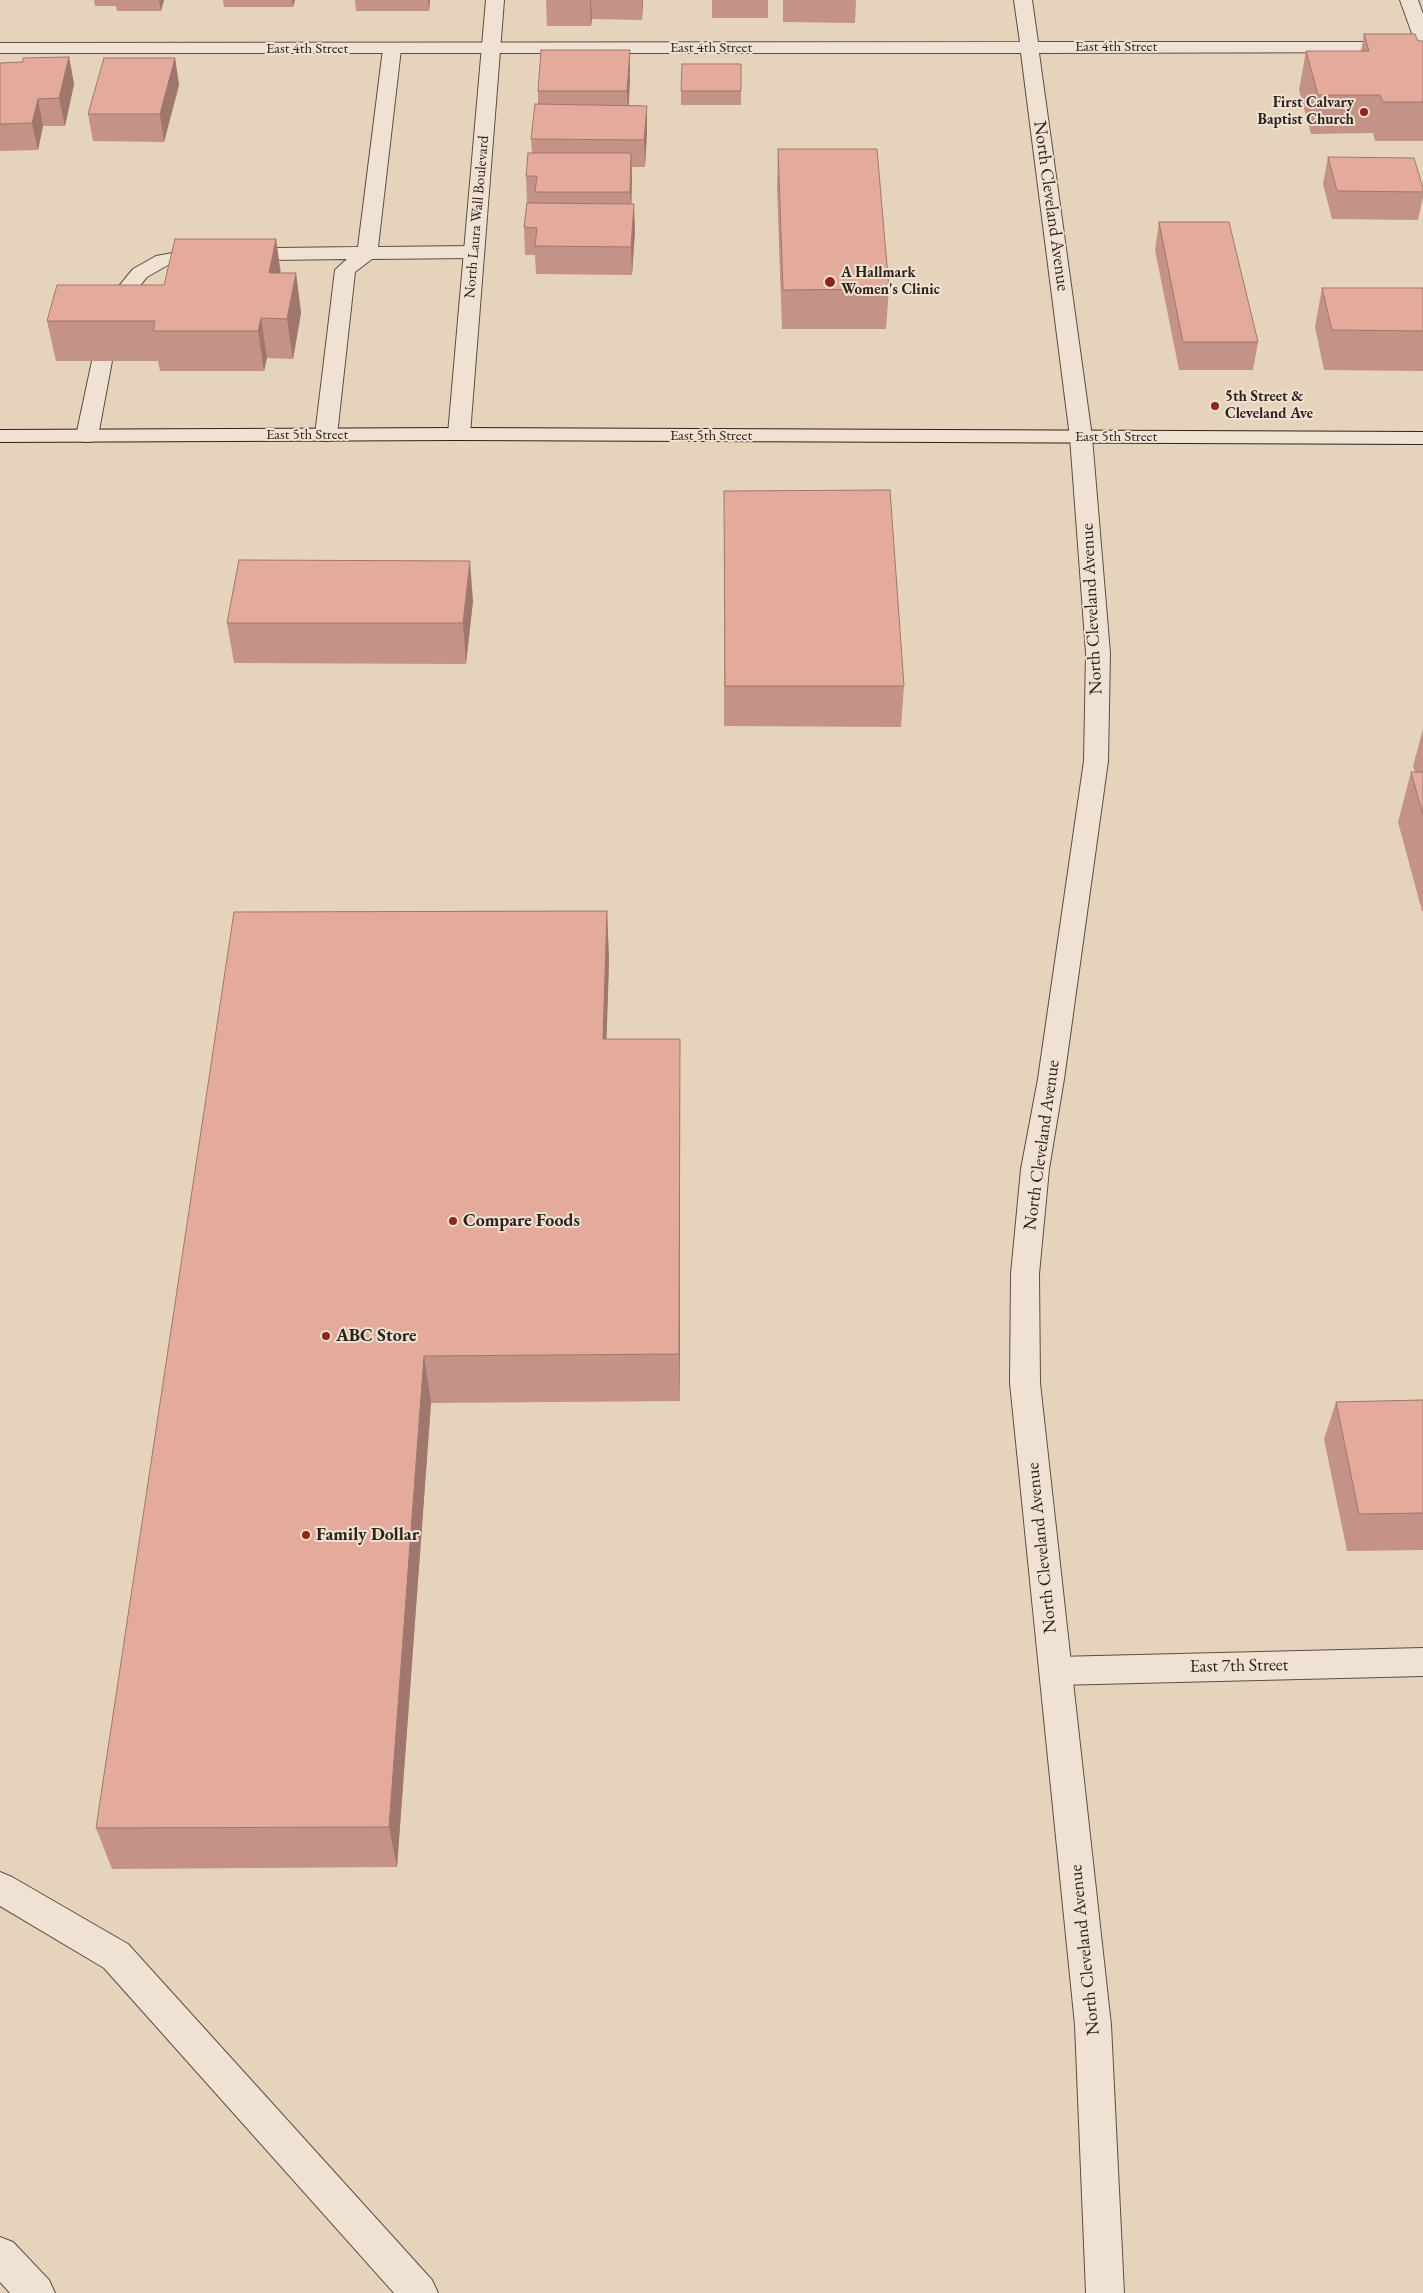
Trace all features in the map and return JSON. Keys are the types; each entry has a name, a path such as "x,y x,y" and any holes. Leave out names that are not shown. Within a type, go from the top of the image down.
{"street":[{"name":"North Laura Wall Boulevard","path":"459,434 495,0"},
{"name":"North Cleveland Avenue","path":"1023,0 1081,437 1098,653 1096,761 1051,1079 1035,1170 1025,1274 1024,1383 1093,2025 1105,2293"},
{"path":"1409,0 1423,39"},
{"name":"East 4th Street","path":"0,48 1423,47"},
{"path":"326,435 345,270 367,253 392,49"},
{"path":"110,325 125,290 140,273 163,260 195,255 474,252"},
{"path":"88,436 102,361"},
{"name":"East 5th Street","path":"0,436 459,434 1423,438"},
{"name":"East 7th Street","path":"1056,1671 1423,1662"},
{"path":"0,1888 116,1956 419,2293"},
{"path":"0,2255 36,2293"}],"building":[{"path":"1364,34 1415,34 1418,41 1423,41 1423,102 1383,102 1380,95 1318,95 1306,51 1369,51"},
{"path":"541,50 630,50 627,91 538,91"},
{"path":"69,57 59,98 38,99 32,123 0,124 0,63 23,62 23,58"},
{"path":"104,58 175,58 160,114 88,114"},
{"path":"682,64 741,64 741,91 681,91"},
{"path":"535,104 647,106 644,140 531,139"},
{"path":"778,149 877,149 889,289 783,290"},
{"path":"528,153 631,153 630,192 535,192 537,176 526,176"},
{"path":"1328,157 1414,158 1423,192 1337,191"},
{"path":"527,203 634,204 631,247 535,246 537,228 524,227"},
{"path":"1159,222 1229,222 1258,342 1183,342"},
{"path":"175,239 276,239 269,273 296,273 287,319 261,318 258,331 153,331 155,321 47,321 57,285 164,285"},
{"path":"1322,288 1423,288 1423,331 1332,330"},
{"path":"890,490 904,686 725,686 724,491"},
{"path":"239,560 470,561 463,623 227,623"},
{"path":"1411,772 1423,772 1423,815"},
{"path":"607,911 603,1039 680,1039 679,1354 424,1356 389,1827 96,1828 234,912"},
{"path":"1423,1400 1423,1513 1359,1514 1336,1402"}],"place":[{"name":"First Calvary Baptist Church","path":"1364,112"},
{"name":"A Hallmark Women's Clinic","path":"830,282"},
{"name":"5th Street & Cleveland Ave","path":"1215,406"},
{"name":"Compare Foods","path":"453,1221"},
{"name":"ABC Store","path":"326,1336"},
{"name":"Family Dollar","path":"306,1535"}]}
